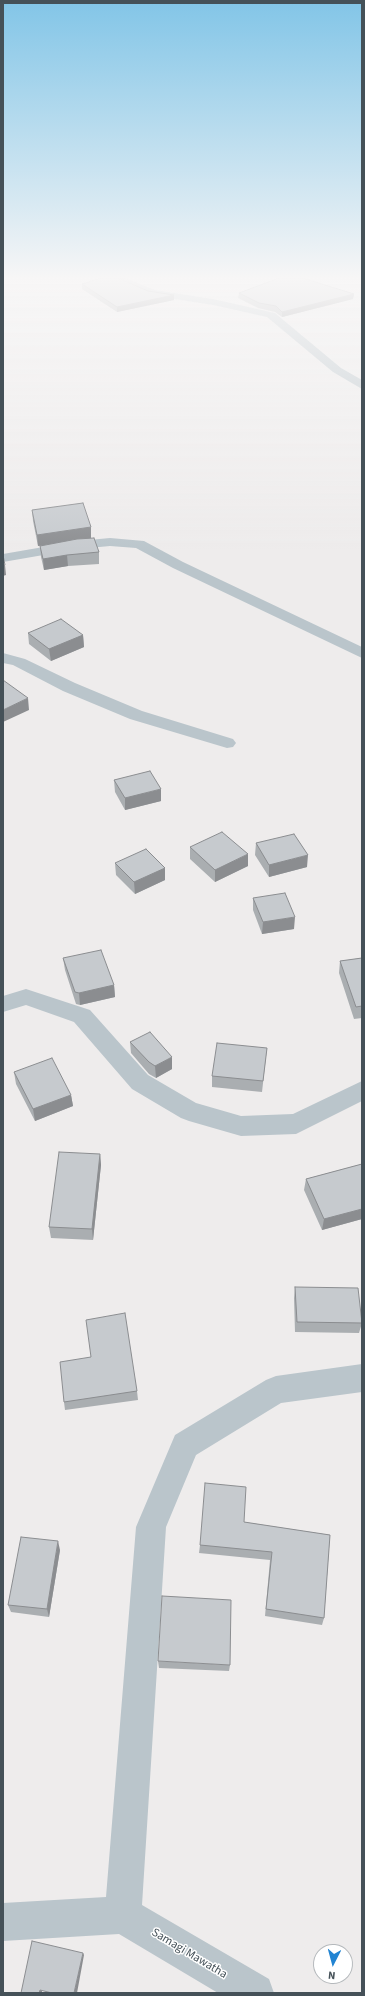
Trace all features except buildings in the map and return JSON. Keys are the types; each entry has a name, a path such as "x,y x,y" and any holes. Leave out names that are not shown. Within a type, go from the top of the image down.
{"street":[{"path":"335,368 362,385"},
{"path":"3,558 78,545 110,542 139,544 185,569 362,653"},
{"path":"3,658 19,662 69,687 136,715 227,743"},
{"path":"3,1004 26,997 82,1016 140,1082 189,1111 241,1126 296,1124 362,1090"},
{"path":"3,1922 123,1915 150,1527 185,1445 276,1390 362,1378"},
{"name":"Samagi Mawatha","path":"123,1915 255,1993"}]}
